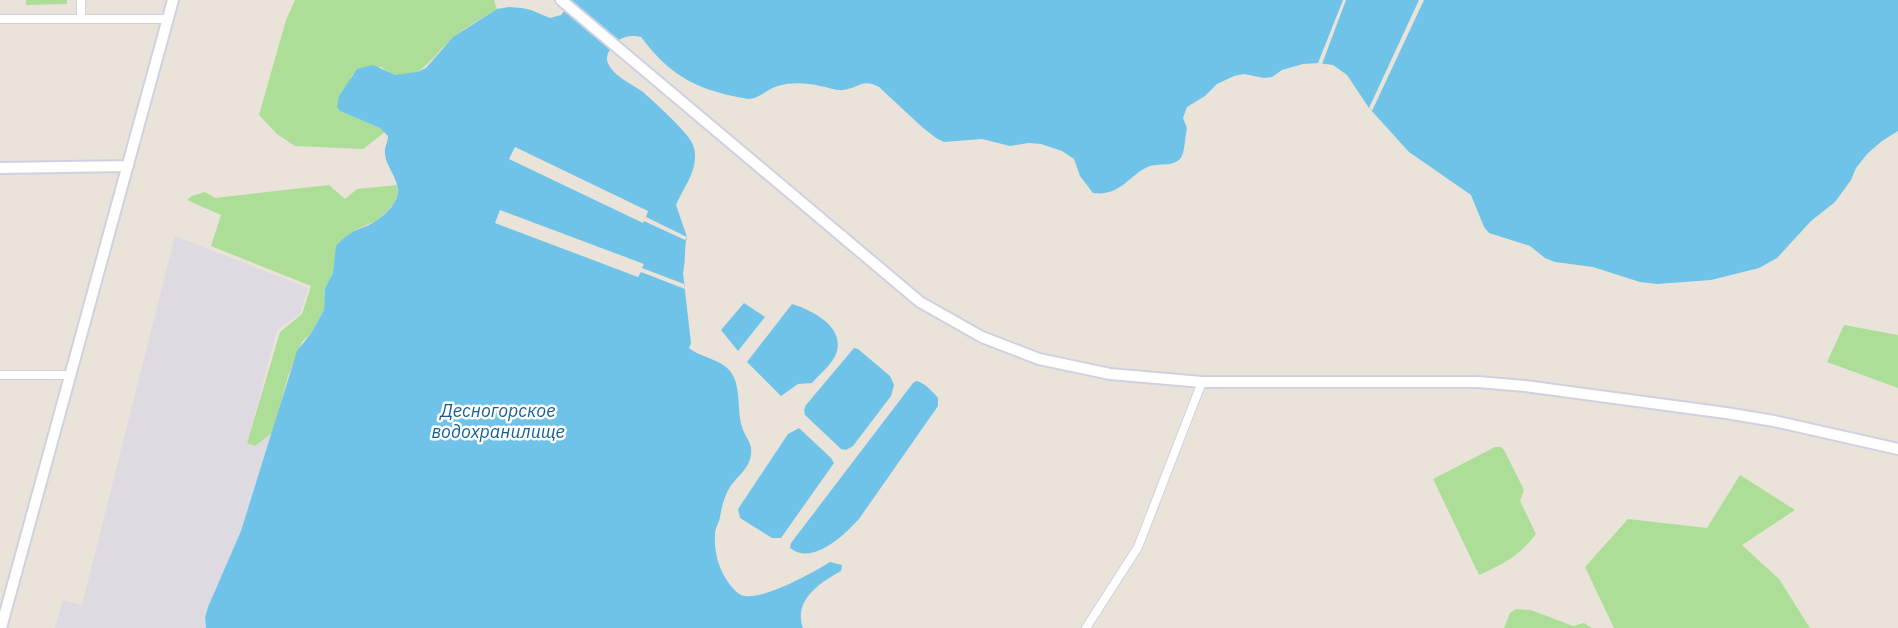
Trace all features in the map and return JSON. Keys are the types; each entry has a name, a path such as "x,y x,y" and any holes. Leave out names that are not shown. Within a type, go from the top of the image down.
{"street":[{"path":"81,0 81,18"},
{"path":"1,628 172,0"},
{"path":"561,1 920,303 981,337 1039,359 1110,374 1202,382 1478,382 1525,386 1745,416 1898,449"},
{"path":"0,19 167,19"},
{"path":"0,168 128,166"},
{"path":"0,375 71,375"},
{"path":"1086,628 1138,547 1202,382"}],"shaded area":[{"path":"175,236 308,288 300,314 277,330 247,443 255,446 273,432 241,531 208,607 205,618 206,628 55,628 63,600 82,605"}],"green space":[{"path":"26,0 67,0 67,4 26,5"},
{"path":"295,0 494,0 497,9 459,33 422,69 413,74 403,77 392,74 381,67 352,75 349,84 339,96 340,111 385,132 363,149 295,146 277,134 259,115 286,20"},
{"path":"329,185 345,199 357,189 397,185 398,194 394,203 376,221 355,230 343,239 333,273 325,288 324,310 312,332 302,342 288,376 273,432 255,446 247,443 280,332 302,314 311,286 211,246 221,215 187,200 205,192 215,198"},
{"path":"1844,325 1898,335 1898,388 1827,362"},
{"path":"1495,447 1501,447 1504,450 1524,490 1520,501 1536,534 1510,559 1479,575 1433,479"},
{"path":"1740,475 1795,510 1742,545 1779,579 1810,628 1614,628 1585,567 1628,519 1707,528"},
{"path":"1516,609 1531,610 1573,626 1584,623 1592,628 1504,628 1510,613"}],"water":[{"name":"Десногорское водохранилище","path":"572,0 1898,0 1898,131 1867,154 1835,202 1811,221 1777,258 1759,268 1711,280 1657,284 1640,282 1593,267 1555,262 1545,258 1530,246 1489,233 1484,227 1471,195 1409,152 1369,108 1347,75 1333,65 1303,64 1282,70 1272,77 1264,78 1244,74 1217,84 1205,96 1187,107 1183,118 1187,128 1180,159 1170,164 1150,166 1111,192 1093,193 1080,176 1074,159 1062,151 1041,144 1010,146 982,139 944,142 922,127 873,84 865,83 840,90 810,84 788,84 774,87 748,99 715,91 687,80 664,63 641,37 624,38 609,51 607,60 610,68 643,92 685,133 693,145 695,161 693,169 676,205 687,237 683,273 691,343 689,348 722,364 731,373 737,387 740,420 751,448 748,465 726,494 715,532 718,562 731,586 741,595 749,596 773,591 830,562 842,565 841,571 824,581 805,601 801,618 803,628 206,628 205,618 208,607 241,531 297,351 312,332 324,310 325,288 333,273 336,246 351,233 381,217 397,198 397,183 385,154 388,136 380,128 340,111 337,107 339,96 357,69 373,65 395,75 417,72 426,68 453,37 497,9 522,8 550,18 561,15"},
{"path":"744,303 765,317 738,351 721,330"},
{"path":"792,304 825,321 832,328 838,344 832,361 812,383 798,384 781,396 747,362"},
{"path":"854,348 890,376 894,385 891,396 853,446 846,450 841,449 805,415 804,410"},
{"path":"916,381 925,385 938,398 938,406 859,519 837,540 818,551 799,553 790,548 791,543"},
{"path":"799,428 834,463 781,538 772,538 740,518 738,509 788,434"}],"pier":[{"path":"1343,0 1346,0 1322,64 1318,63"},
{"path":"1419,0 1424,0 1372,111 1369,108"},
{"path":"515,147 648,211 646,217 687,237 685,240 644,221 643,223 509,159"},
{"path":"500,210 644,264 642,268 684,284 685,289 641,272 638,277 495,223"}]}
